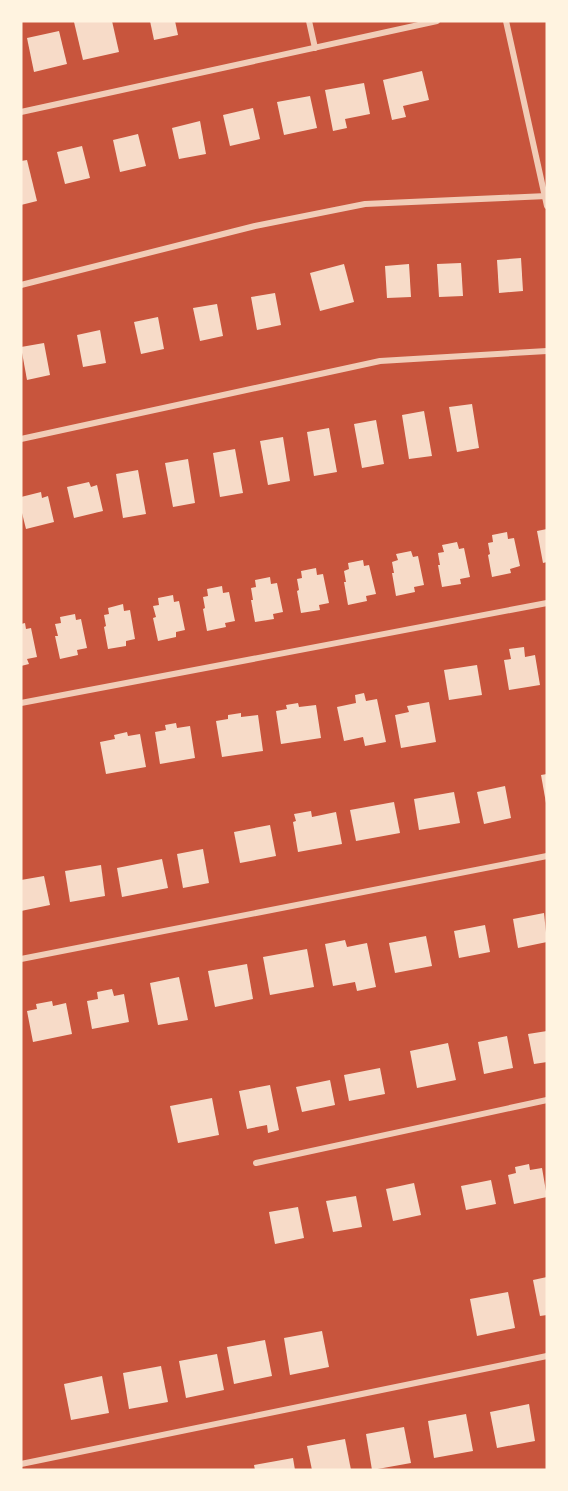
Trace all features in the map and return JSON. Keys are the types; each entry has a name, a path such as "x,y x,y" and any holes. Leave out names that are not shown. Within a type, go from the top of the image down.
{"street":[{"path":"309,21 315,48"},
{"path":"21,112 437,21"},
{"path":"506,21 547,206"},
{"path":"21,285 255,226 364,204 546,196"},
{"path":"21,439 380,361 547,351"},
{"path":"21,703 547,603"},
{"path":"21,959 547,856"},
{"path":"256,1163 547,1100"},
{"path":"21,1464 547,1356"}],"building":[{"path":"112,21 119,52 83,60 74,22"},
{"path":"150,21 175,21 178,35 154,40"},
{"path":"59,31 67,64 34,72 27,38"},
{"path":"422,71 429,100 403,106 406,117 392,120 383,80"},
{"path":"364,83 370,114 345,119 347,128 333,131 325,90"},
{"path":"310,96 317,128 284,135 277,102"},
{"path":"253,108 260,139 230,146 223,115"},
{"path":"200,121 206,154 179,159 172,128"},
{"path":"138,134 146,166 120,172 113,140"},
{"path":"82,146 90,178 65,184 57,152"},
{"path":"27,160 37,201 21,205 21,161"},
{"path":"521,258 523,291 499,293 497,260"},
{"path":"461,263 463,296 439,297 437,264"},
{"path":"344,264 354,302 320,311 310,273"},
{"path":"409,264 411,297 387,298 385,266"},
{"path":"275,293 281,325 257,330 251,297"},
{"path":"217,304 223,336 200,341 193,308"},
{"path":"158,317 164,349 141,354 134,322"},
{"path":"100,330 106,363 83,367 77,335"},
{"path":"44,343 50,375 27,380 21,347"},
{"path":"472,404 479,448 457,452 449,407"},
{"path":"424,411 432,456 409,459 402,415"},
{"path":"376,420 384,464 362,468 354,424"},
{"path":"329,428 337,472 314,476 307,432"},
{"path":"283,437 290,481 268,485 260,441"},
{"path":"235,449 243,493 220,497 213,453"},
{"path":"188,459 195,503 173,507 165,463"},
{"path":"138,470 146,514 123,518 116,474"},
{"path":"89,482 91,487 97,485 103,511 74,518 67,487"},
{"path":"41,492 42,498 48,496 54,522 26,529 21,509 21,497"},
{"path":"547,529 547,562 543,563 537,531"},
{"path":"507,532 508,539 514,538 520,566 510,569 511,573 492,577 488,543 493,542 492,535"},
{"path":"457,542 459,549 464,548 470,577 460,579 461,584 442,587 438,553 444,552 442,545"},
{"path":"411,551 413,557 418,556 424,585 414,587 415,592 396,596 392,562 398,560 396,554"},
{"path":"363,560 364,566 369,565 376,594 366,596 367,601 348,605 344,571 349,569 348,563"},
{"path":"316,568 317,575 323,574 329,603 319,605 320,610 301,613 297,579 302,578 301,571"},
{"path":"270,577 271,584 277,583 283,612 273,614 274,619 255,622 251,588 256,587 255,580"},
{"path":"222,586 223,593 229,592 235,621 225,623 226,627 207,631 203,597 208,596 207,589"},
{"path":"173,595 174,602 179,601 185,630 176,632 176,637 158,641 153,606 159,605 158,598"},
{"path":"123,604 124,611 130,610 135,639 126,641 126,646 108,649 104,615 109,614 108,608"},
{"path":"75,614 76,620 81,619 87,648 77,650 78,655 60,659 55,624 61,623 60,617"},
{"path":"25,623 26,629 31,628 37,657 27,659 29,664 21,666 21,624"},
{"path":"524,647 525,657 535,655 540,685 509,690 504,660 511,659 509,649"},
{"path":"477,665 482,695 449,700 444,670"},
{"path":"364,693 366,701 377,699 386,742 365,746 363,737 344,741 337,707 356,703 355,695"},
{"path":"429,702 436,742 401,748 395,715 409,712 407,706"},
{"path":"298,703 299,707 316,705 321,738 281,744 276,711 287,709 286,705"},
{"path":"241,713 241,717 258,715 263,751 222,757 216,721 228,719 228,715"},
{"path":"176,723 177,728 190,726 195,758 160,764 155,732 166,730 165,725"},
{"path":"127,732 128,736 140,734 146,767 106,774 100,742 115,739 114,735"},
{"path":"547,774 547,803 546,803 541,775"},
{"path":"505,786 511,818 484,824 477,792"},
{"path":"454,792 460,823 419,830 414,799"},
{"path":"394,802 400,833 356,841 350,810"},
{"path":"311,811 312,817 336,812 342,844 298,852 293,822 296,821 294,814"},
{"path":"270,825 276,856 240,863 234,832"},
{"path":"203,849 209,883 183,888 177,854"},
{"path":"162,859 168,888 122,897 117,868"},
{"path":"101,865 105,896 70,902 65,871"},
{"path":"44,876 50,905 21,911 21,880"},
{"path":"544,913 547,942 518,948 513,919"},
{"path":"485,925 490,952 459,958 454,931"},
{"path":"426,936 432,966 395,973 389,943"},
{"path":"345,940 347,947 367,943 376,987 357,991 355,982 333,986 325,944"},
{"path":"307,949 314,987 270,995 263,957"},
{"path":"247,964 253,999 215,1007 208,971"},
{"path":"179,977 188,1020 158,1025 150,983"},
{"path":"112,989 114,996 124,994 129,1022 92,1029 87,1001 98,999 97,992"},
{"path":"52,1001 53,1006 66,1003 72,1034 33,1042 27,1011 37,1009 36,1004"},
{"path":"547,1031 547,1062 534,1064 528,1034"},
{"path":"507,1036 513,1068 484,1074 478,1042"},
{"path":"448,1043 456,1080 417,1088 410,1051"},
{"path":"380,1068 385,1094 349,1101 344,1075"},
{"path":"330,1080 335,1105 302,1112 296,1087"},
{"path":"270,1085 279,1130 268,1133 267,1125 247,1129 239,1091"},
{"path":"212,1098 219,1135 178,1143 170,1106"},
{"path":"529,1164 530,1170 542,1168 547,1197 514,1204 508,1175 516,1173 515,1167"},
{"path":"491,1180 496,1204 466,1210 461,1186"},
{"path":"414,1183 421,1215 393,1221 386,1189"},
{"path":"356,1196 362,1227 333,1232 326,1201"},
{"path":"298,1207 304,1238 275,1244 269,1212"},
{"path":"547,1277 547,1315 540,1316 533,1280"},
{"path":"508,1292 515,1328 477,1336 470,1299"},
{"path":"322,1331 329,1367 290,1375 284,1338"},
{"path":"265,1340 272,1376 234,1384 227,1347"},
{"path":"217,1354 224,1390 186,1398 179,1361"},
{"path":"161,1366 168,1402 129,1409 123,1373"},
{"path":"102,1376 109,1413 71,1420 64,1384"},
{"path":"529,1404 535,1441 497,1448 490,1412"},
{"path":"466,1414 473,1451 434,1458 428,1421"},
{"path":"404,1427 411,1463 372,1470 366,1434"},
{"path":"345,1439 351,1470 312,1470 307,1446"},
{"path":"293,1458 295,1470 255,1470 254,1465"}]}
